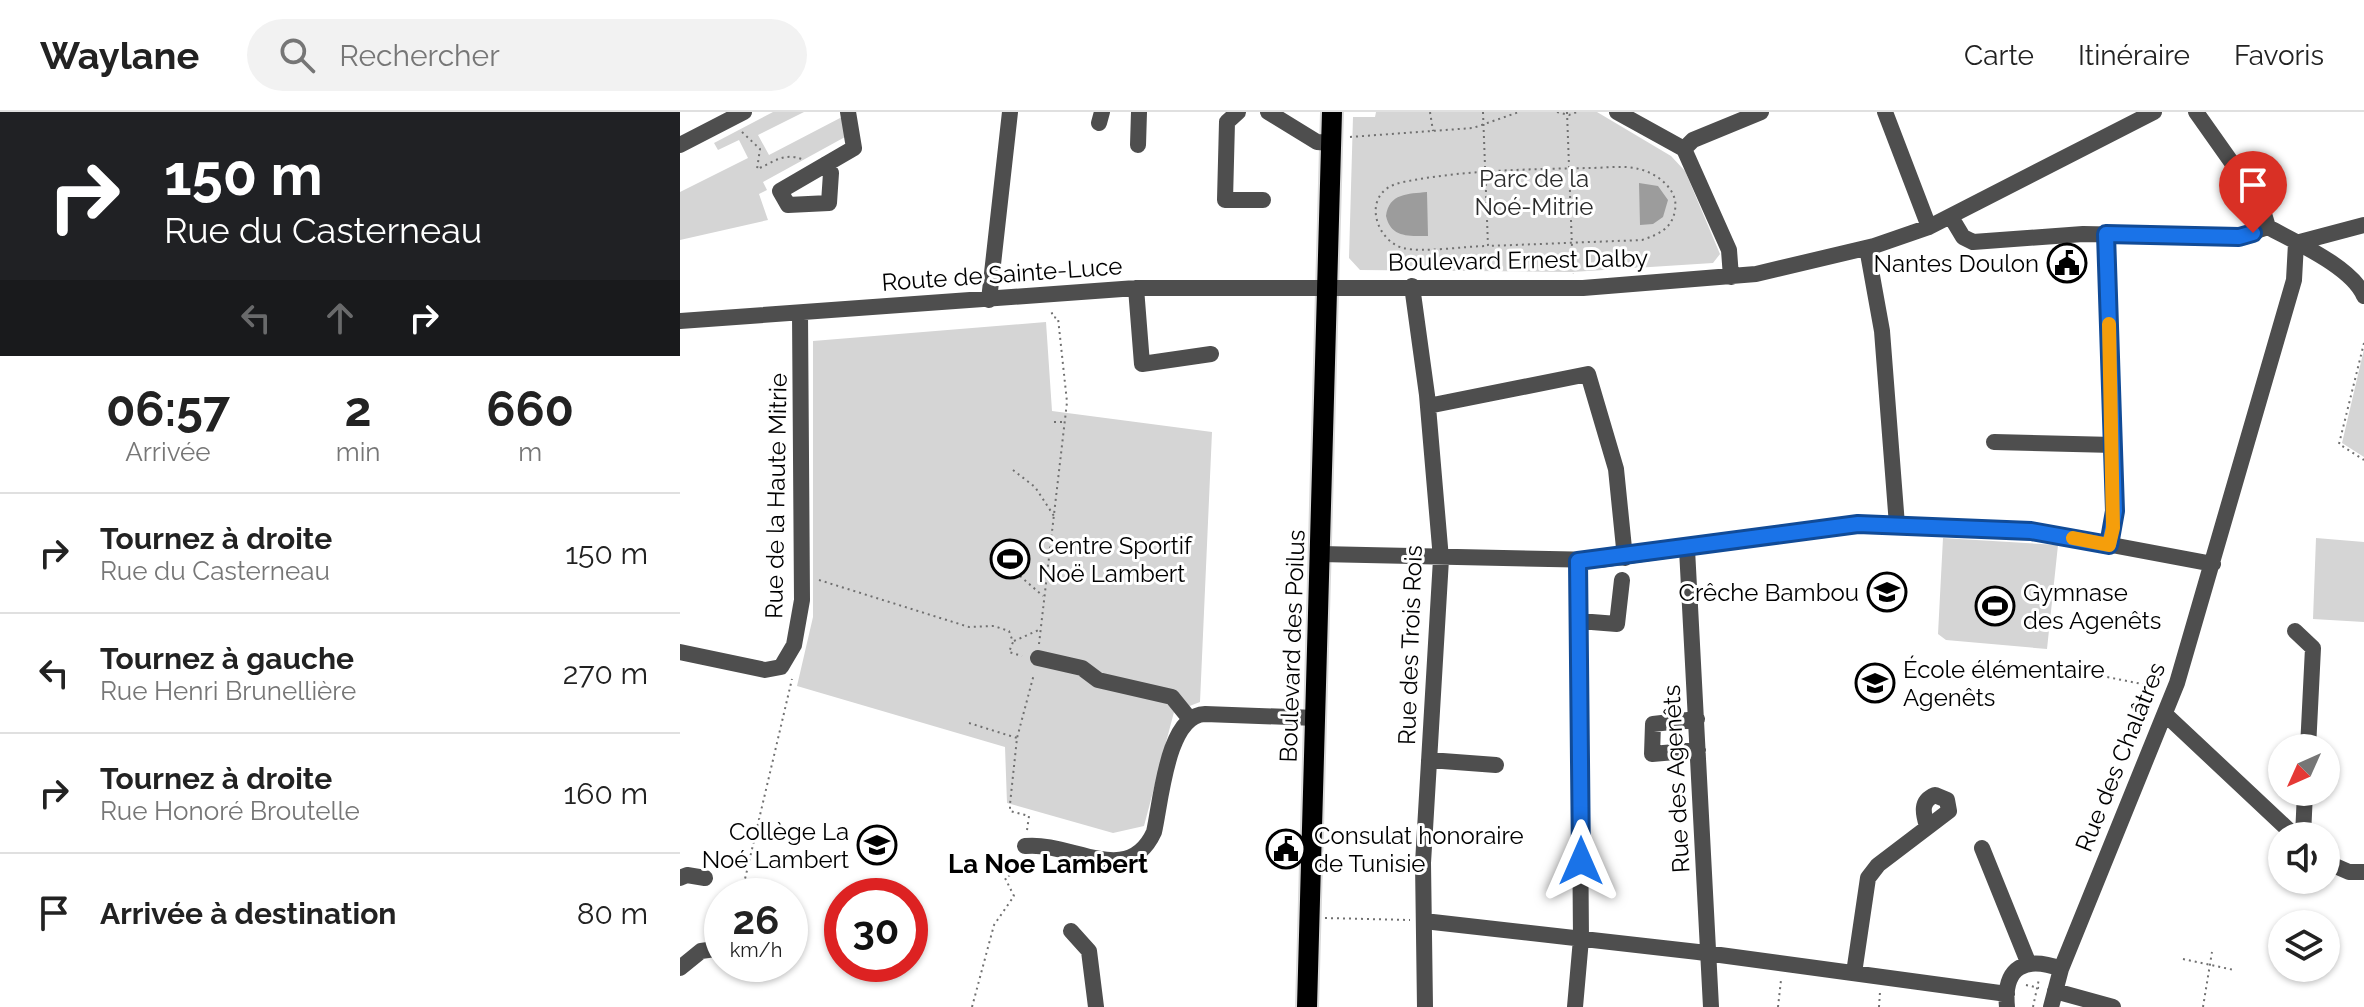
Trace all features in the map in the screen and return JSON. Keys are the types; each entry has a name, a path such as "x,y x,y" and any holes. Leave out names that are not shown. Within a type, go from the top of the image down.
{"main road":[{"name":"Boulevard des Poilus","path":"1307,1007 1332,127"}],"street":[{"path":"820,168 854,148 848,112"},
{"path":"989,300 1010,112"},
{"path":"1138,145 1139,112"},
{"path":"1238,112 1227,122 1225,200 1263,200"},
{"path":"1268,112 1317,142 1332,127"},
{"path":"1617,112 1684,149 1729,250 1731,277"},
{"path":"1684,149 1693,140 1761,112"},
{"path":"1885,112 1929,227"},
{"name":"Boulevard Ernest Dalby","path":"1327,286 1573,287 1731,277 1867,248 1929,227 2154,112"},
{"path":"2196,112 2261,204 2268,227 2329,262 2363,289"},
{"path":"680,145 737,115"},
{"path":"1951,217 1963,237 1973,242 2106,234 2239,237 2268,227"},
{"path":"2296,243 2364,225"},
{"path":"2106,234 2115,511 2109,545"},
{"name":"Rue des Chalâtres","path":"2048,995 2174,693 2294,280 2296,243"},
{"path":"1867,248 1882,331 1897,525"},
{"name":"Route de Sainte-Luce","path":"680,321 1136,288 1327,286"},
{"name":"Rue des Trois Rois","path":"1412,286 1428,406 1441,559 1429,760 1425,1007"},
{"path":"1136,288 1142,364 1211,354"},
{"name":"Rue de la Haute Mitrie","path":"680,652 761,670 781,667 794,645 802,608 800,313"},
{"path":"1428,406 1588,374 1616,469 1625,558"},
{"path":"1994,442 2114,445"},
{"path":"1320,554 1578,561 1625,558 1858,524 2031,531 2213,564"},
{"name":"Rue des Agenêts","path":"1687,549 1711,1007"},
{"path":"1575,1007 1581,939 1578,561"},
{"path":"1579,621 1617,624 1622,580"},
{"path":"2295,631 2313,648 2309,734"},
{"path":"1030,661 1082,668 1098,680 1172,697 1189,718"},
{"path":"1025,846 1046,844 1115,862 1139,856 1154,832 1175,736 1189,718 1205,714 1316,718"},
{"path":"2166,715 2280,822"},
{"path":"1697,719 1653,724 1652,754 1698,750"},
{"path":"1429,760 1496,765"},
{"path":"1854,973 1868,878 1878,865 1927,826"},
{"path":"1982,848 2036,962"},
{"path":"2340,868 2349,872 2364,872"},
{"path":"680,878 687,875 705,878"},
{"path":"1424,921 1708,953 2008,994 2019,967 2036,962 2061,969"},
{"path":"1071,931 1089,951 1096,1007"},
{"path":"680,968 704,951"},
{"path":"2048,995 2113,1007"}],"path":[{"path":"1430,112 1434,133"},
{"path":"1483,112 1488,246"},
{"path":"1332,127 1349,127 1349,137 1434,133 1483,124 1519,112"},
{"path":"1557,112 1577,112"},
{"path":"1568,114 1573,287"},
{"path":"737,115 760,149 757,169 772,159 791,156 820,168"},
{"path":"1570,168 1637,168 1655,174 1669,186 1676,203 1673,221 1662,233 1642,240 1572,244 1403,248 1380,230 1376,216 1377,201 1385,190 1397,183 1570,168"},
{"path":"972,1007 994,925 1014,896 1005,878 1020,869 1029,816 1010,811 1010,804 1030,661 1041,629 1067,393 1058,318 1053,317 1046,296"},
{"path":"2364,343 2339,444 2364,460"},
{"path":"1054,422 1063,422"},
{"path":"1013,470 1035,487 1055,517"},
{"path":"1020,576 1030,589 1044,597"},
{"path":"802,579 812,578 969,627 994,626 1009,631 1013,642 1009,652 1030,661"},
{"path":"1013,642 1041,629"},
{"path":"745,878 792,668"},
{"path":"2072,670 2151,685 2174,693"},
{"path":"969,723 1017,738"},
{"path":"1309,918 1424,921"},
{"path":"2203,1007 2212,952"},
{"path":"2183,959 2234,970"},
{"path":"2036,962 2048,995"},
{"path":"1778,1007 1783,963"},
{"path":"2008,994 2048,995"},
{"path":"2033,1007 2048,995"}],"green space":[{"path":"773,112 804,112 758,135 769,155 842,117 845,137 763,182 767,190 759,194 768,220 680,240 680,192 748,158 739,140 718,150 714,143"},
{"name":"Parc de la Noé-Mitrie","path":"1376,112 1597,112 1671,156 1685,171 1720,254 1713,263 1572,272 1360,270 1349,258 1353,117 1375,117"},
{"name":"Centre Sportif Noë Lambert","path":"1046,322 1052,411 1212,432 1200,702 1174,712 1144,826 1113,833 1007,803 1005,747 797,686 813,617 813,341"},
{"path":"2364,349 2364,457 2342,443"},
{"name":"Gymnase des Agenêts","path":"1943,538 2058,545 2047,649 1946,640 1938,634"},
{"path":"2316,538 2364,542 2364,622 2313,619"}],"shaded area":[{"path":"1639,183 1658,186 1668,200 1663,217 1653,224 1640,225"},
{"path":"1427,192 1428,236 1396,232 1386,216 1391,203 1400,196"}],"slow traffic":[{"path":"2073,538 2109,545 2113,528 2109,324"}],"place":[{"name":"Nantes Doulon","path":"2067,263"},
{"name":"Centre Sportif Noë Lambert","path":"1010,559"},
{"name":"Crêche Bambou","path":"1887,592"},
{"name":"Gymnase des Agenêts","path":"1995,606"},
{"name":"École élémentaire Agenêts","path":"1875,683"},
{"name":"Collège La Noé Lambert","path":"877,845"},
{"name":"Consulat honoraire de Tunisie","path":"1286,849"}],"district":[{"name":"La Noe Lambert","path":"1048,864"}],"route":[{"path":"1581,861 1578,561 1625,558 1858,524 2037,531 2109,545 2115,511 2106,234 2239,237 2253,233"}]}
